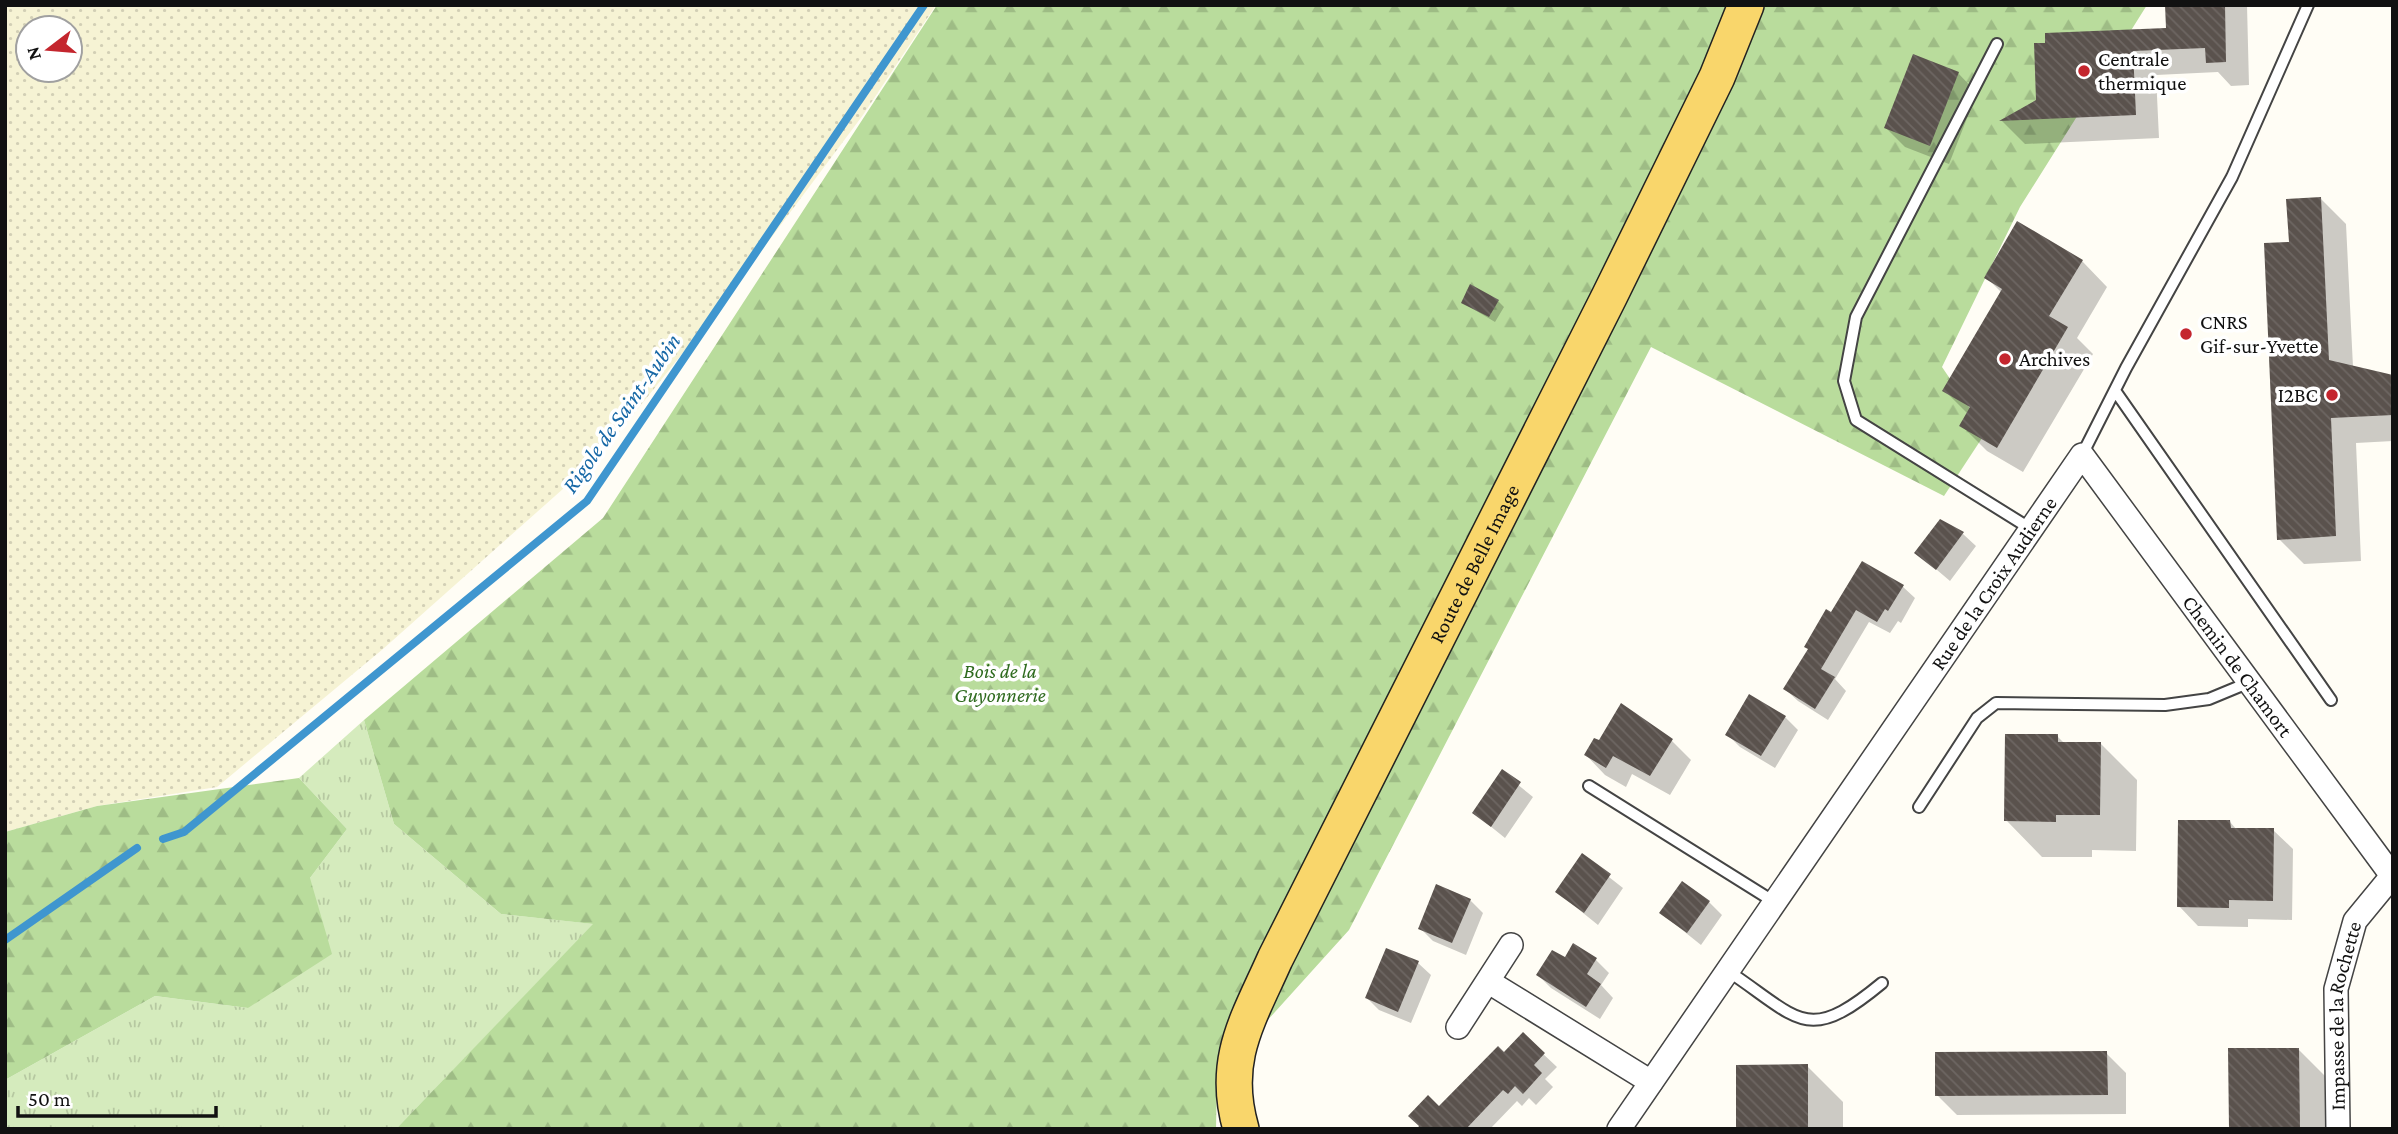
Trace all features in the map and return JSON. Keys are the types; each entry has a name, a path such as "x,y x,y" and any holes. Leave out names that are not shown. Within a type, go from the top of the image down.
{"main road":[{"name":"Route de Belle Image","path":"1241,1129 1233,1088 1234,1059 1275,959 1609,297 1717,77 1746,5"}],"street":[{"name":"Rue de la Croix Audierne","path":"1619,1129 2082,455"},
{"name":"Chemin de Chamort","path":"2082,455 2392,877"},
{"name":"Impasse de la Rochette","path":"2338,1129 2336,989 2355,921 2392,877"},
{"path":"1458,1027 1511,945"},
{"path":"1489,982 1651,1082"}],"lane":[{"name":"Rue de la Croix Audierne","path":"2082,455 2232,177 2308,5"},
{"path":"1997,44 1856,317 1844,381 1856,420 2031,529"},
{"path":"2116,392 2331,700"},
{"path":"1919,807 1978,718 1996,703 2165,705 2209,699 2250,682"},
{"path":"1589,786 1776,903"},
{"path":"1728,971 1802,1021 1827,1021 1852,1008 1882,983"}],"shaded area":[{"path":"5,5 936,5 863,115 714,314 600,456 383,649 217,787 97,806 5,832"}],"green space":[{"name":"Bois de la Guyonnerie","path":"937,5 2147,5 2020,207 1942,367 1986,432 1944,496 1651,347 1349,930 1217,1076 1216,1129 396,1129 593,924 501,914 394,824 364,720 603,518"},
{"path":"364,720 394,824 501,914 594,924 396,1129 5,1129 5,1080 155,996 248,1008 310,878 347,829 299,778"},
{"path":"299,778 347,829 310,878 332,954 248,1008 155,996 5,1080 5,832 97,806"}],"building":[{"name":"Centrale thermique","path":"2165,5 2225,5 2226,62 2206,63 2205,48 2133,51 2136,115 1999,121 2036,100 2034,43 2045,43 2045,33 2166,28"},
{"path":"1913,54 1959,72 1930,146 1884,128"},
{"name":"I2BC","path":"2321,197 2329,360 2393,375 2393,415 2331,418 2336,536 2277,540 2264,243 2289,242 2286,199"},
{"name":"Archives","path":"2017,221 2083,260 2049,316 2068,327 1997,448 1959,426 1970,407 1942,391 2002,289 1984,278"},
{"path":"1470,284 1499,300 1489,317 1461,303"},
{"path":"1940,519 1964,532 1936,570 1914,553"},
{"path":"1862,561 1904,585 1888,611 1885,609 1877,622 1856,610 1821,669 1835,677 1815,709 1783,689 1808,649 1804,647 1826,609 1831,612"},
{"path":"1749,694 1786,716 1761,756 1725,735"},
{"path":"1621,703 1673,739 1650,776 1613,756 1606,768 1584,755 1594,738 1599,740"},
{"path":"2005,734 2058,734 2058,742 2101,742 2100,815 2056,815 2056,822 2004,821"},
{"path":"1502,769 1521,782 1491,827 1472,813"},
{"path":"2178,820 2230,820 2231,828 2274,828 2273,901 2229,900 2229,908 2177,907"},
{"path":"1582,853 1611,874 1584,913 1555,892"},
{"path":"1682,881 1710,901 1687,933 1659,913"},
{"path":"1436,884 1471,899 1452,943 1418,929"},
{"path":"1573,943 1597,958 1587,974 1601,984 1586,1007 1536,975 1552,950 1565,957"},
{"path":"1386,948 1419,961 1398,1012 1365,998"},
{"path":"1523,1032 1545,1053 1534,1065 1542,1073 1523,1094 1515,1086 1508,1094 1503,1090 1466,1129 1417,1129 1419,1126 1408,1116 1428,1095 1439,1106 1498,1046 1504,1052"},
{"path":"2228,1048 2299,1048 2300,1129 2229,1129"},
{"path":"2107,1051 2108,1095 1935,1096 1935,1052"},
{"path":"1808,1064 1808,1129 1736,1129 1736,1065"}],"waterway":[{"name":"Rigole de Saint-Aubin","path":"163,839 184,832 587,501 924,5"},
{"name":"Rigole de Saint-Aubin","path":"5,940 137,848"}],"place":[{"name":"Centrale thermique","path":"2084,71"},
{"name":"CNRS Gif-sur-Yvette","path":"2186,334"},
{"name":"Archives","path":"2005,359"},
{"name":"I2BC","path":"2332,395"}]}
